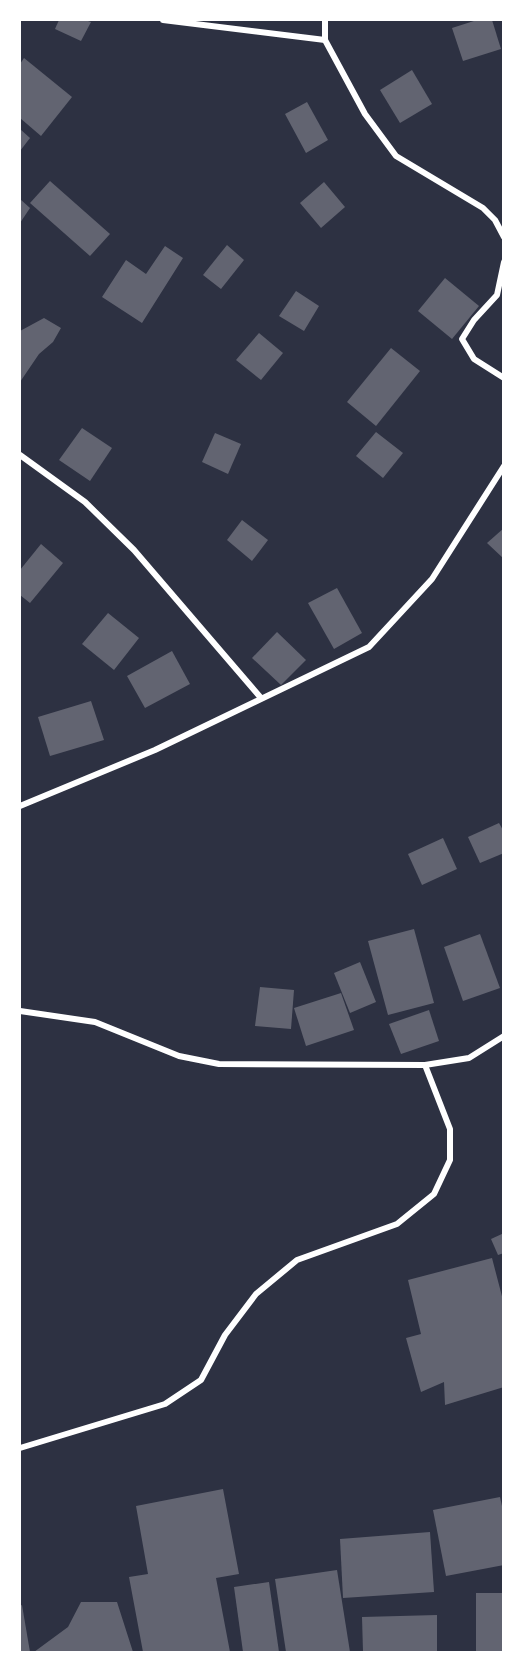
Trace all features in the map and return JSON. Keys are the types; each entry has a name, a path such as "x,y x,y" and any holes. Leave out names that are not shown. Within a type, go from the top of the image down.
{"street":[{"path":"164,20 325,40"},
{"path":"325,20 325,40 365,114 396,156 483,208 495,220 504,237"},
{"path":"504,262 498,295 474,320 462,339 474,359 504,378"},
{"path":"20,455 86,502 134,550 261,698"},
{"path":"20,806 155,750 369,647 432,579 504,466"},
{"path":"20,1011 95,1022 179,1056 219,1064 425,1065 469,1058 504,1036"},
{"path":"20,1448 165,1404 201,1380 225,1335 256,1294 297,1260 397,1224 434,1194 450,1160 450,1129 425,1065"}],"building":[{"path":"59,20 91,22 81,41 55,29"},
{"path":"477,20 492,20 501,49 463,61 452,28"},
{"path":"24,58 72,97 41,136 20,118 20,64"},
{"path":"412,70 432,104 400,123 380,90"},
{"path":"307,102 328,140 306,153 285,114"},
{"path":"20,129 30,138 20,151"},
{"path":"50,181 110,234 90,256 30,203"},
{"path":"324,182 345,207 321,228 300,203"},
{"path":"20,199 30,208 20,223"},
{"path":"227,245 244,260 221,289 203,275"},
{"path":"165,246 183,258 142,323 102,297 126,260 146,274"},
{"path":"445,278 479,306 452,339 418,311"},
{"path":"296,291 319,306 304,331 279,316"},
{"path":"44,318 61,328 53,342 39,354 20,382 20,331"},
{"path":"259,333 283,353 261,380 236,360"},
{"path":"391,348 420,371 376,426 347,402"},
{"path":"82,428 112,448 90,481 59,460"},
{"path":"376,432 403,453 383,478 356,456"},
{"path":"215,433 241,444 228,474 202,462"},
{"path":"242,520 268,540 252,561 227,540"},
{"path":"504,528 504,559 487,543"},
{"path":"41,544 63,563 30,603 20,595 20,570"},
{"path":"337,588 362,633 334,649 308,603"},
{"path":"108,613 139,638 114,670 82,644"},
{"path":"277,632 306,660 281,685 252,658"},
{"path":"172,651 190,684 145,708 127,676"},
{"path":"91,701 104,740 50,756 38,717"},
{"path":"499,823 504,832 504,853 480,863 468,837"},
{"path":"443,838 457,869 422,885 408,854"},
{"path":"414,929 434,1003 388,1015 368,941"},
{"path":"480,934 500,988 463,1001 444,947"},
{"path":"360,962 376,1002 350,1013 334,973"},
{"path":"260,987 294,990 291,1029 255,1026"},
{"path":"341,993 354,1030 306,1046 294,1008"},
{"path":"429,1010 439,1041 401,1054 389,1024"},
{"path":"504,1233 504,1253 498,1255 491,1239"},
{"path":"492,1258 504,1304 504,1387 445,1405 444,1382 421,1392 406,1338 421,1334 408,1280"},
{"path":"223,1489 239,1574 216,1578 230,1652 143,1652 129,1577 148,1574 136,1506"},
{"path":"500,1497 504,1515 504,1565 446,1576 433,1510"},
{"path":"430,1532 434,1592 343,1598 340,1539"},
{"path":"337,1570 350,1652 286,1652 275,1579"},
{"path":"269,1582 279,1652 243,1652 234,1587"},
{"path":"476,1593 504,1593 504,1652 476,1652"},
{"path":"81,1602 117,1602 133,1652 34,1652 68,1627"},
{"path":"22,1605 30,1652 20,1652 20,1606"},
{"path":"437,1615 437,1652 363,1652 362,1617"}]}
